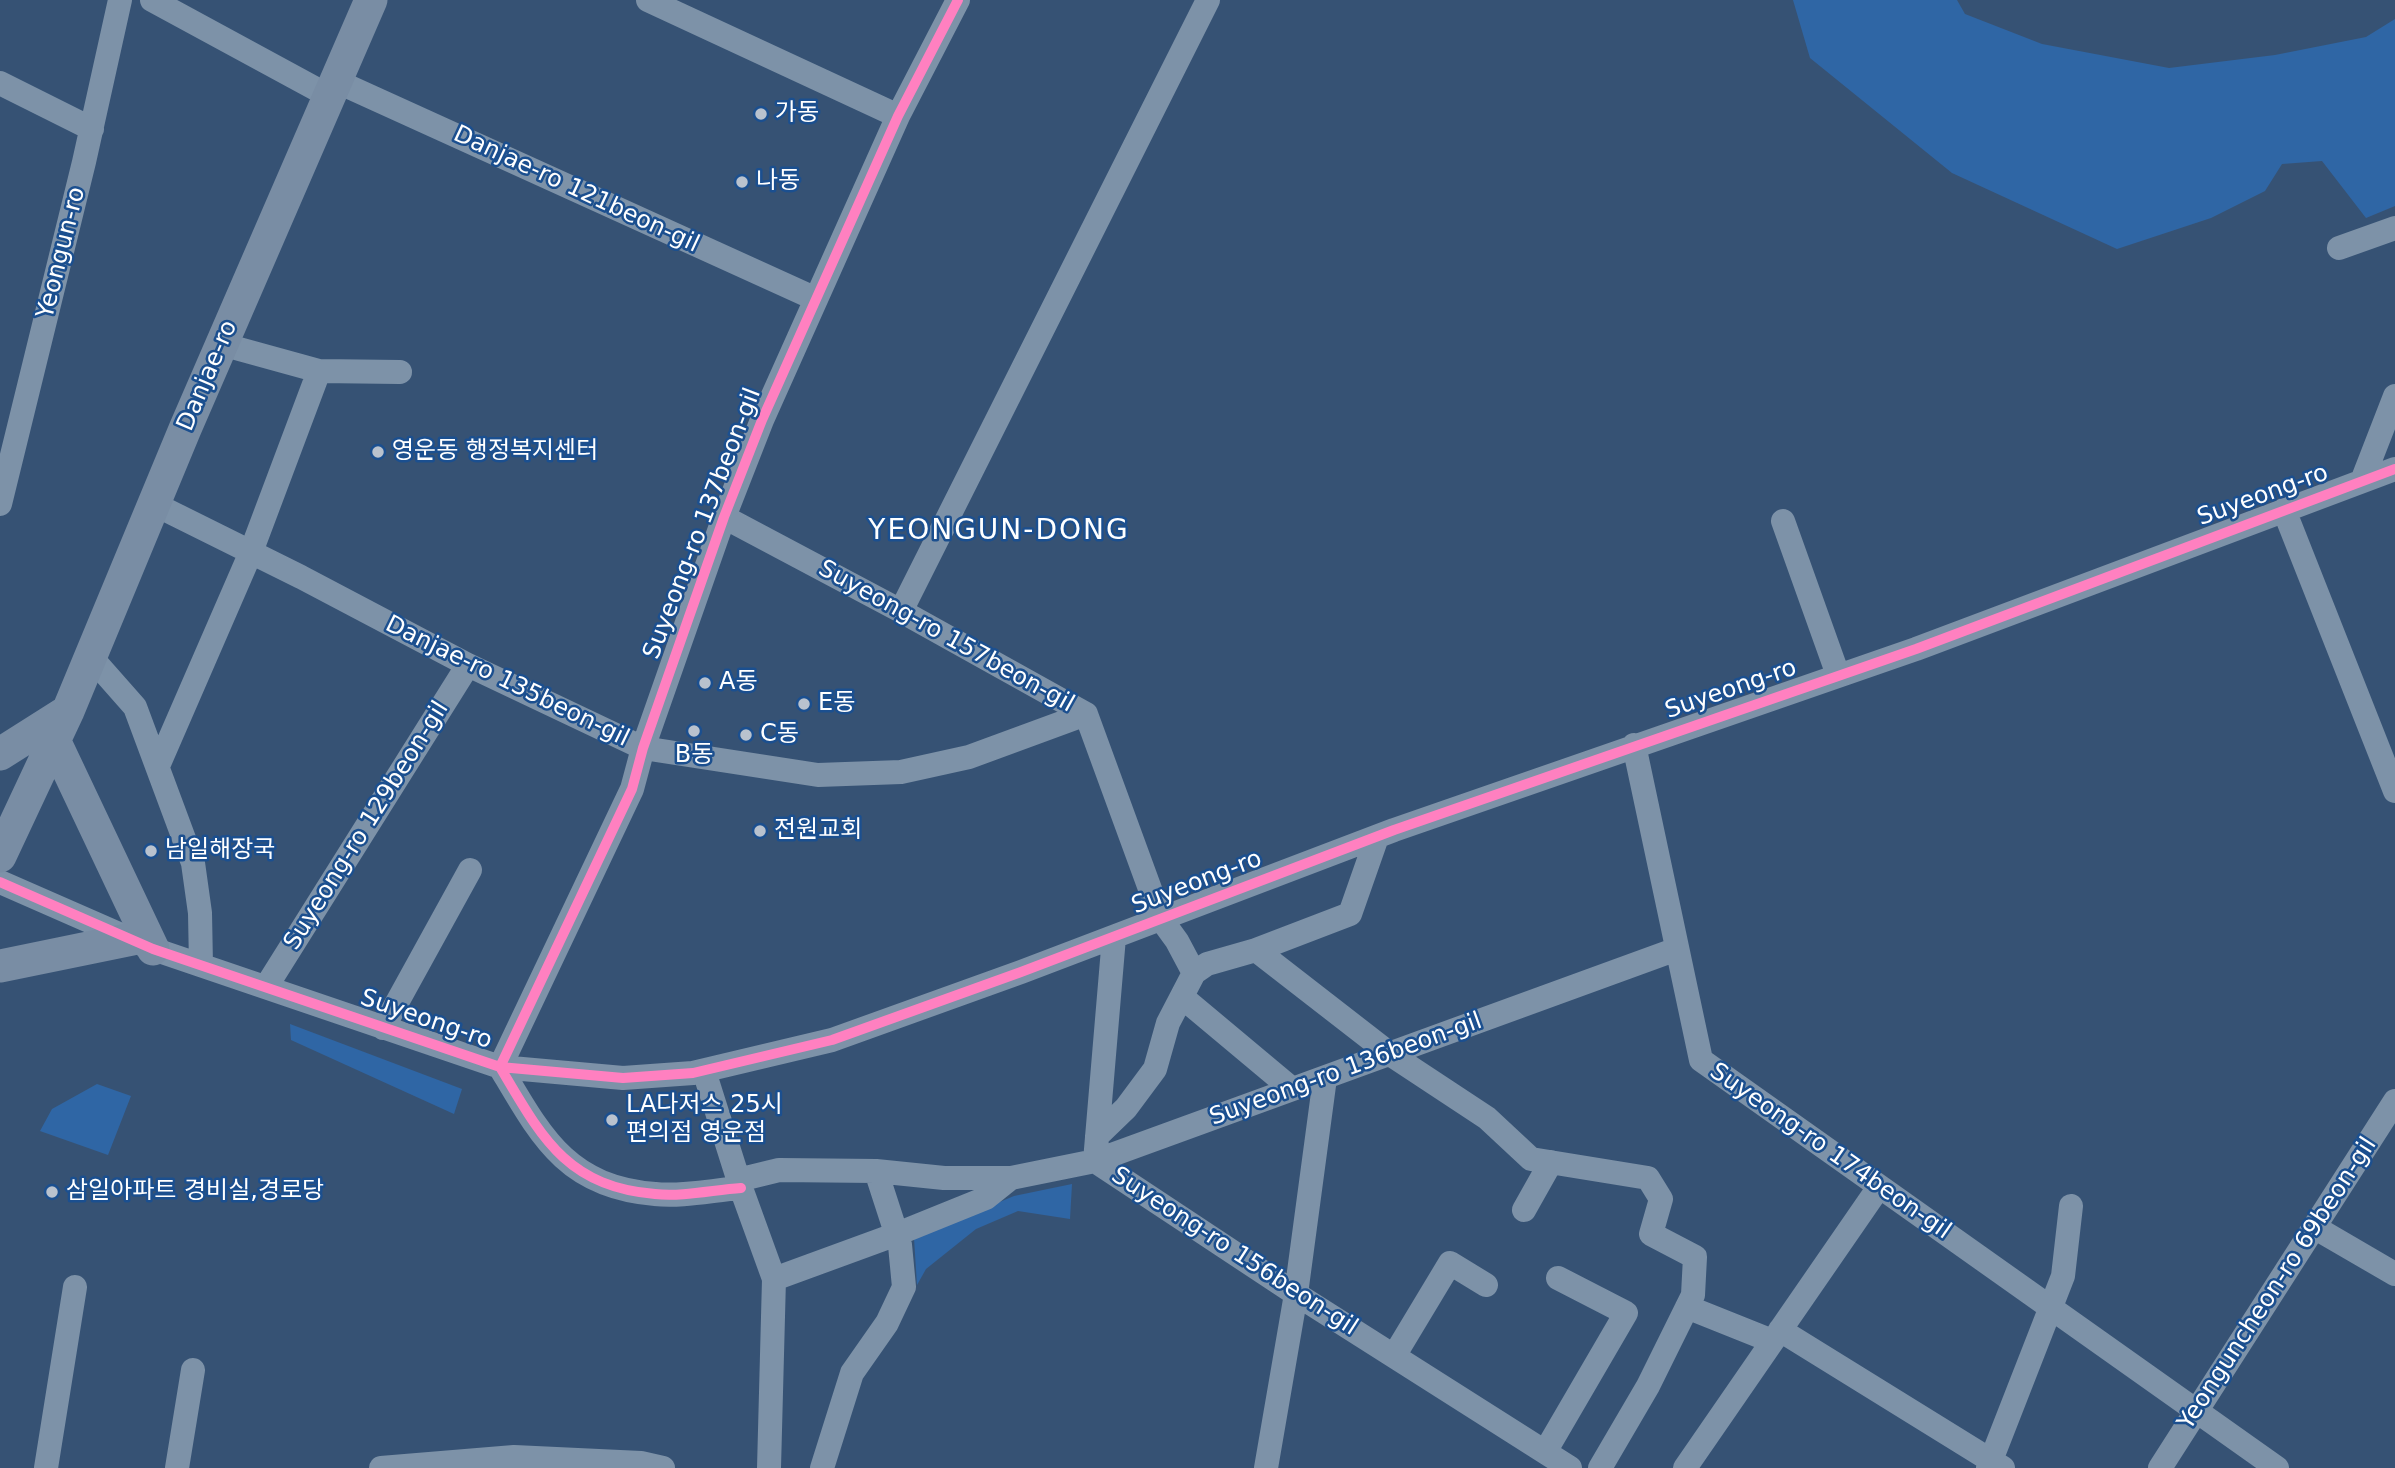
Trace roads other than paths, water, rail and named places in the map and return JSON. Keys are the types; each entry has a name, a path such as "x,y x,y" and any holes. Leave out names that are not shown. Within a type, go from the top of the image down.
{"street":[{"name":"Yeongun-ro","path":"0,504 8,440 92,129 120,0"},
{"path":"152,0 332,88"},
{"name":"Danjae-ro","path":"0,856 61,725 221,344 371,0"},
{"path":"648,0 898,117"},
{"name":"Suyeong-ro 137beon-gil","path":"500,1067 632,789 643,748 724,517 762,421 898,117 958,0"},
{"path":"901,611 1208,0"},
{"path":"0,83 92,129"},
{"name":"Danjae-ro 121beon-gil","path":"332,88 817,299"},
{"path":"2339,248 2395,228"},
{"path":"221,344 319,371 400,372"},
{"path":"158,766 251,552 319,371"},
{"name":"Suyeong-ro","path":"2362,481 2395,396"},
{"name":"Suyeong-ro","path":"0,882 143,944 500,1067 623,1078 693,1073 832,1040 1377,837 1634,745 1916,649 2395,469"},
{"name":"Danjae-ro 135beon-gil","path":"154,504 468,665 643,748 818,775 901,772 969,757 1086,714"},
{"path":"2284,510 2395,791"},
{"name":"Suyeong-ro 157beon-gil","path":"724,517 1086,714 1161,919 1177,941 1194,973"},
{"path":"1783,521 1838,676"},
{"path":"90,656 135,707 194,863 200,913 201,965"},
{"name":"Suyeong-ro 129beon-gil","path":"266,987 468,665"},
{"path":"0,754 61,725 143,944 0,966"},
{"name":"Suyeong-ro 174beon-gil","path":"1634,745 1700,1060 2277,1468"},
{"path":"1194,973 1206,964 1256,950 1350,914 1377,837"},
{"name":"Suyeong-ro","path":"383,1028 470,870"},
{"name":"Suyeong-ro 156beon-gil","path":"1114,937 1095,1161 1296,1294 1570,1468"},
{"name":"Suyeong-ro 136beon-gil","path":"500,1067 533,1122 560,1155 587,1177 621,1189 656,1195 740,1184 779,1170 876,1171 944,1178 1011,1178 1095,1161 1677,949"},
{"path":"1256,950 1390,1054 1487,1118 1531,1159 1648,1178 1661,1199 1651,1234 1695,1257 1693,1294 1648,1386 1600,1468"},
{"name":"Suyeong-ro 156beon-gil","path":"1097,1136 1126,1108 1155,1069 1168,1023 1194,973"},
{"path":"1182,997 1292,1090"},
{"path":"704,1071 774,1279 769,1468"},
{"path":"1266,1468 1296,1294 1325,1078"},
{"name":"Yeonguncheon-ro 69beon-gil","path":"2161,1468 2395,1101"},
{"path":"1524,1210 1551,1162"},
{"path":"822,1468 852,1373 887,1323 904,1287 900,1245 876,1171"},
{"name":"Suyeong-ro 136beon-gil","path":"774,1279 986,1198 1011,1178"},
{"path":"1685,1468 1879,1187"},
{"path":"1687,1307 1776,1336 1994,1465 2063,1276 2071,1206"},
{"path":"2314,1227 2395,1274"},
{"path":"1394,1356 1450,1263 1486,1285"},
{"path":"1545,1452 1626,1313 1558,1278"},
{"path":"46,1468 75,1287"},
{"path":"177,1468 193,1370"},
{"path":"381,1468 514,1457 640,1462 663,1468"}],"place":[{"name":"가동","path":"761,114"},
{"name":"나동","path":"742,182"},
{"name":"영운동 행정복지센터","path":"378,452"},
{"name":"A동","path":"705,683"},
{"name":"E동","path":"804,704"},
{"name":"B동","path":"694,731"},
{"name":"C동","path":"746,735"},
{"name":"전원교회","path":"760,831"},
{"name":"남일해장국","path":"151,851"},
{"name":"LA다저스 25시 편의점 영운점","path":"612,1120"},
{"name":"삼일아파트 경비실,경로당","path":"52,1192"}],"district":[{"name":"YEONGUN-DONG","path":"999,532"}]}
